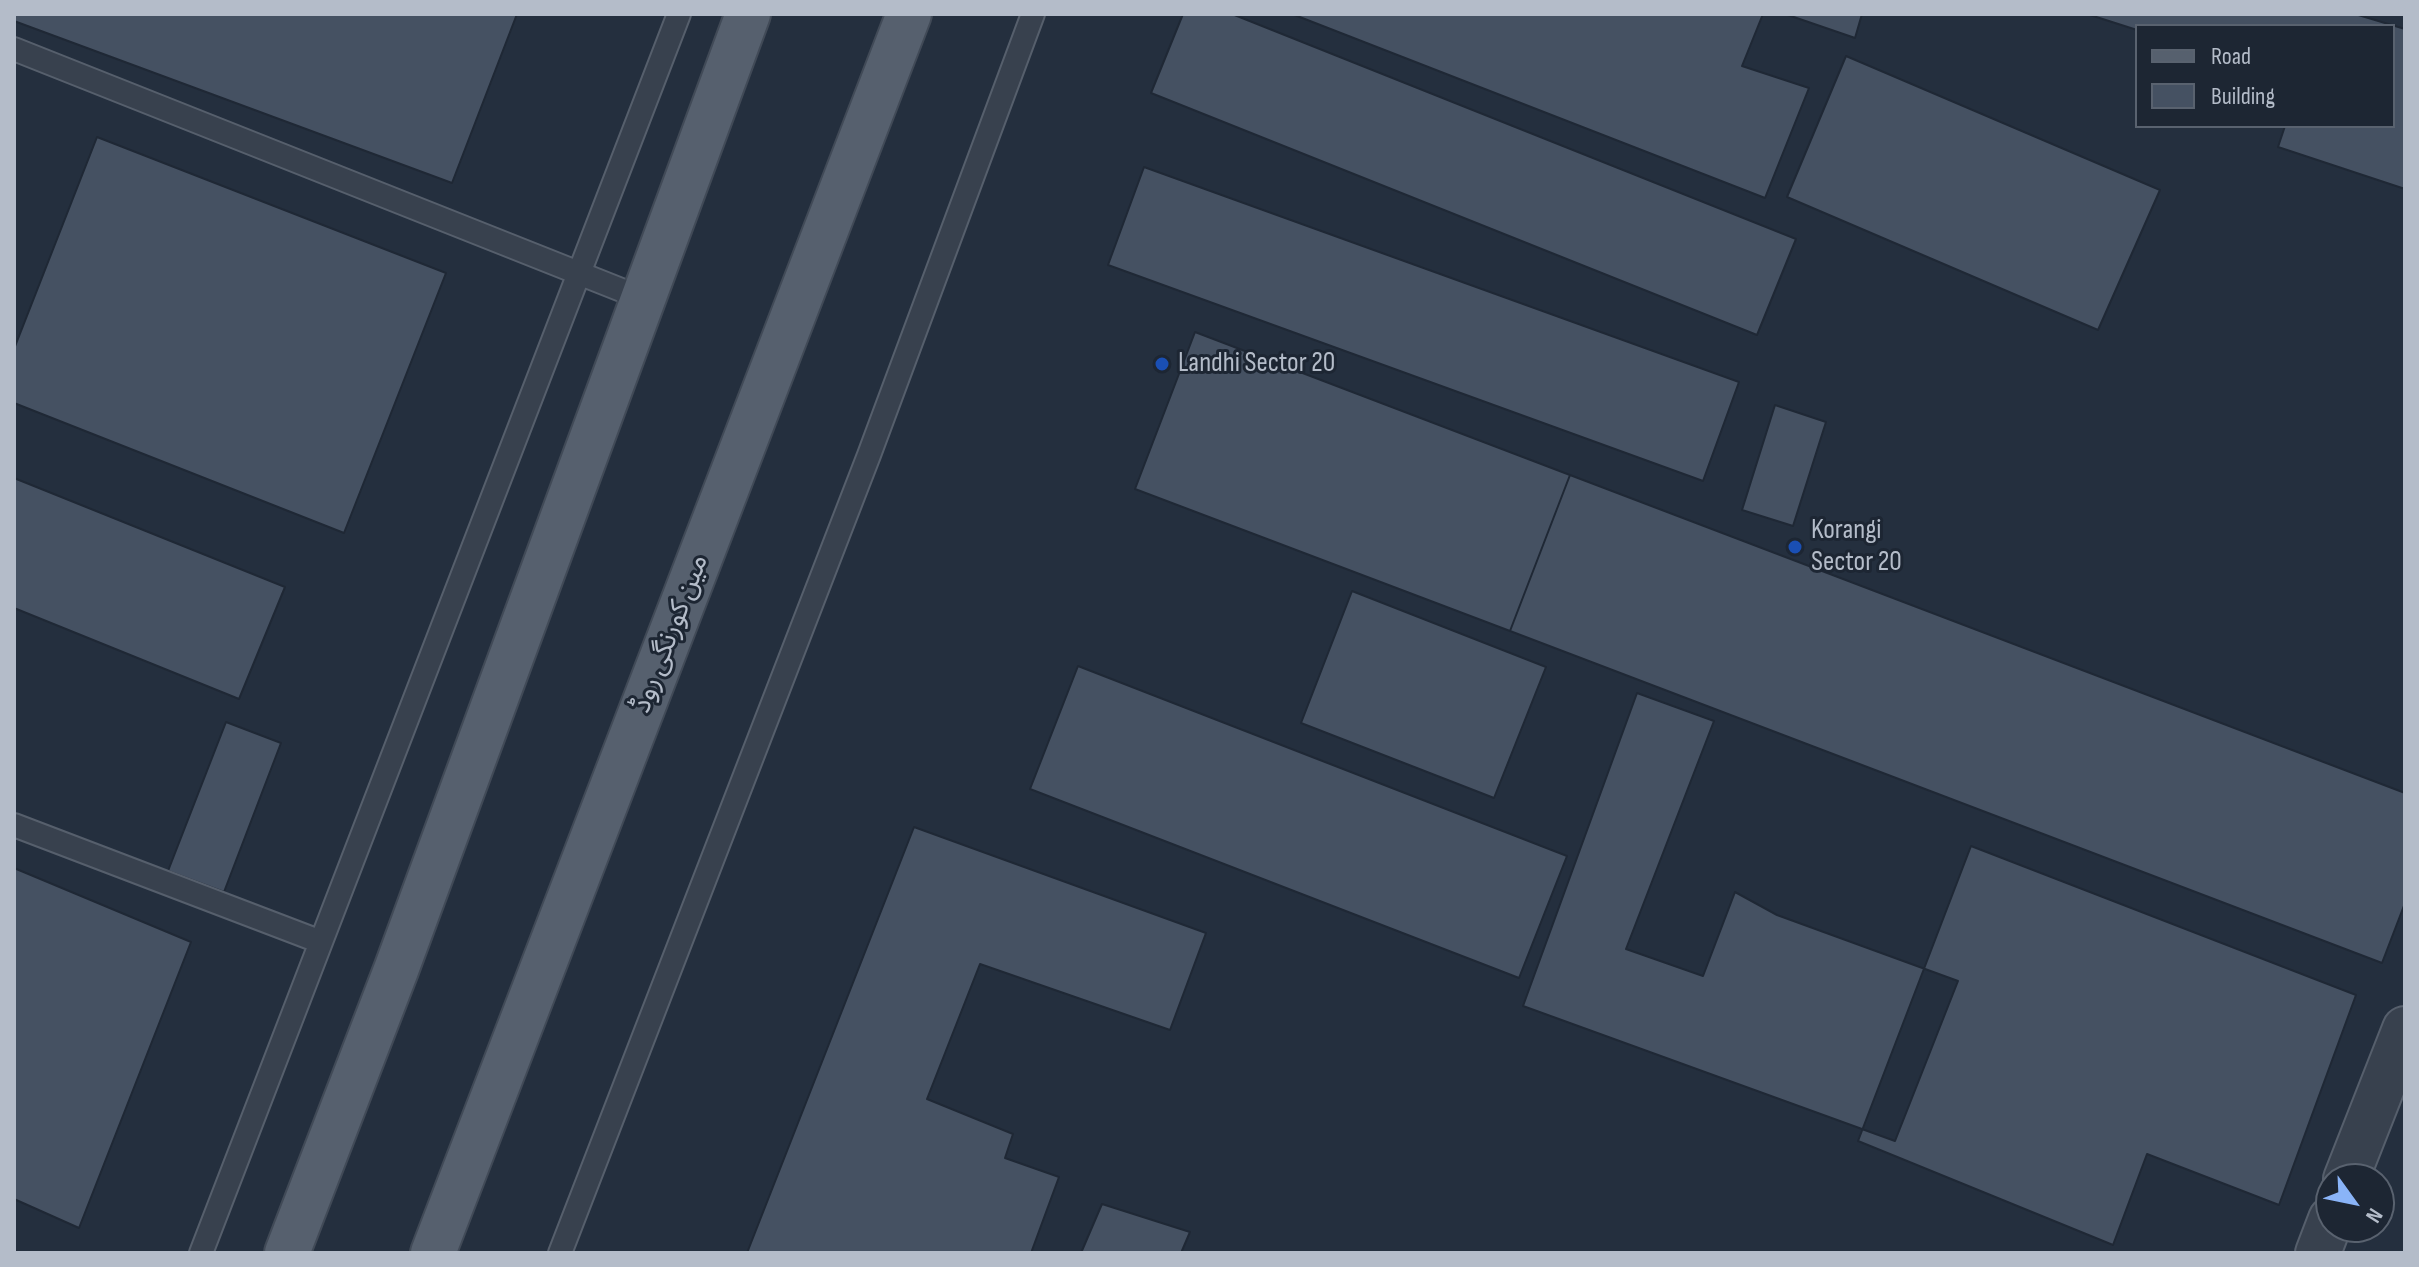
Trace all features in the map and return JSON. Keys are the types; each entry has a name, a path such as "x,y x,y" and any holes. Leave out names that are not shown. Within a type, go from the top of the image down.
{"main road":[{"path":"287,1253 402,956 748,14"},
{"name":"مین کورنگی روڈ","path":"433,1253 909,14"}],"street":[{"path":"2352,1163 2405,1029"}],"lane":[{"path":"201,1253 679,14"},
{"path":"560,1253 864,470 1033,14"},
{"path":"14,49 644,299"},
{"path":"14,825 321,942"}],"building":[{"path":"14,14 517,14 452,183 14,21"},
{"path":"1183,14 1232,14 1796,239 1757,335 1151,93"},
{"path":"1292,14 1763,14 1742,66 1809,88 1765,198"},
{"path":"1785,14 1862,14 1855,38"},
{"path":"2087,14 2355,14 2388,24 2135,24 2135,29"},
{"path":"2395,26 2405,29 2405,189 2278,147 2284,128 2395,128"},
{"path":"1846,56 2160,190 2098,330 1787,197"},
{"path":"97,137 446,273 344,533 14,403 14,349"},
{"path":"1144,167 1739,382 1703,481 1108,265"},
{"path":"1195,332 1570,475 1510,631 1135,489"},
{"path":"1775,405 1826,422 1793,526 1742,510"},
{"path":"1570,475 2405,793 2405,903 2382,963 1510,631"},
{"path":"14,478 285,587 239,699 14,608"},
{"path":"1352,591 1546,667 1494,798 1301,723"},
{"path":"1078,666 1567,856 1519,978 1030,789"},
{"path":"1637,693 1714,721 1626,949 1703,976 1735,892 1777,915 1958,981 1895,1141 1523,1006"},
{"path":"226,722 281,743 224,892 168,871"},
{"path":"914,827 1206,933 1170,1030 980,964 927,1099 1013,1134 1005,1158 1059,1177 1031,1253 747,1253"},
{"path":"1971,846 2356,995 2279,1205 2147,1154 2113,1245 1858,1141"},
{"path":"14,868 191,942 79,1228 14,1199"},
{"path":"1102,1204 1190,1232 1181,1253 1081,1253"}],"place":[{"name":"Landhi Sector 20","path":"1162,364"},
{"name":"Korangi Sector 20","path":"1795,547"}]}
